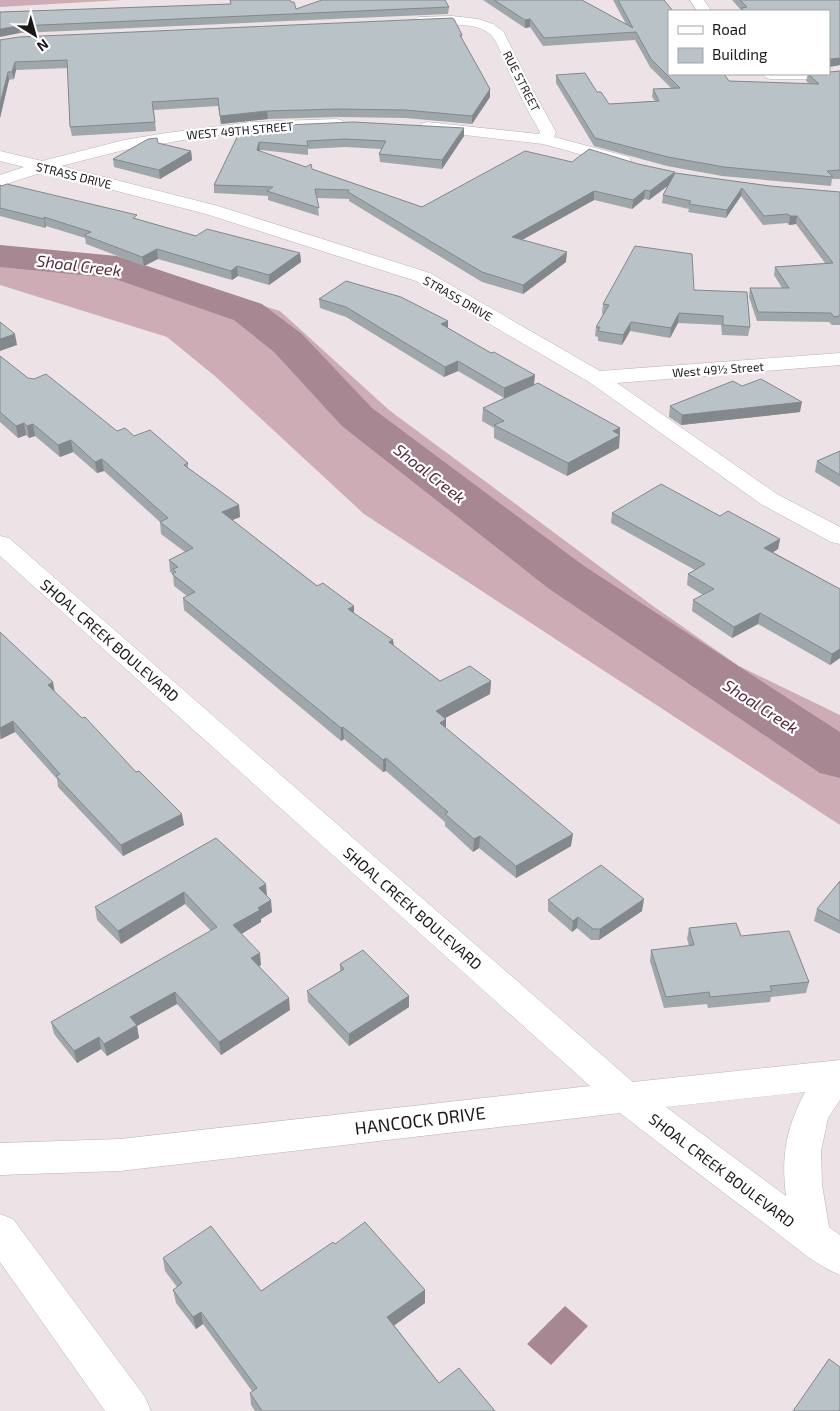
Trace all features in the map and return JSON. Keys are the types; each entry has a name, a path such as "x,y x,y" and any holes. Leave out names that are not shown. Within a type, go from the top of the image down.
{"street":[{"name":"RUE STREET","path":"402,22 452,20 473,22 488,27 498,34 524,89 548,132 544,139"},
{"name":"WEST 49TH STREET","path":"0,181 39,167 120,147 221,130 270,125 355,124"},
{"path":"410,126 544,139 635,164"},
{"name":"STRASS DRIVE","path":"0,156 212,210 424,277 596,378 769,499 840,537"},
{"name":"West 49½ Street","path":"596,378 840,359"},
{"name":"SHOAL CREEK BOULEVARD","path":"0,544 626,1097 691,1148 826,1247"},
{"path":"826,1247 802,1175 803,1146 806,1128 818,1103 840,1074"},
{"name":"HANCOCK DRIVE","path":"0,1159 120,1155 840,1074"},
{"path":"0,1230 130,1411"}],"shaded area":[{"path":"0,0 122,0 0,7"},
{"path":"0,245 130,263 280,311 389,410 653,606 739,666 840,715 840,825 364,514 216,377 167,337 0,285"},
{"path":"565,1306 588,1326 551,1365 527,1344"}],"building":[{"path":"230,0 290,0 294,2 296,9 322,0 445,0 449,7 19,26 0,29 0,12 231,4"},
{"path":"494,0 582,0 633,28 618,0 664,0 672,10 668,10 668,75 725,75 729,81 819,84 809,75 830,75 830,72 840,71 840,170 827,171 833,177 724,167 668,157 595,138 556,75 585,73 597,92 601,92 609,104 659,101 653,89 680,88 651,59 636,32 544,38 530,19 525,20"},
{"path":"740,0 840,0 840,58 830,59 830,10 744,10 741,8 747,7"},
{"path":"452,18 490,89 472,116 405,110 337,109 267,111 220,116 218,98 152,102 155,122 70,127 67,60 15,62 12,72 8,72 0,104 0,40 19,37"},
{"path":"353,122 464,128 442,160 379,154 386,141 345,139 307,141 308,146 259,142 257,150 306,167 311,164 312,169 422,207 525,151 572,162 589,149 638,164 675,172 650,191 645,190 633,200 594,191 512,237 567,252 523,285 482,272 348,192 349,190 315,189 319,208 267,191 273,187 214,185 242,127"},
{"path":"157,138 158,143 191,151 159,170 113,159 148,139"},
{"path":"675,173 770,186 840,192 840,316 834,317 831,313 758,312 750,288 789,288 775,267 833,263 797,216 790,216 788,214 764,216 742,188 727,210 689,204 691,201 663,195"},
{"path":"7,184 137,215 133,218 196,236 207,229 300,253 269,275 237,266 231,271 157,249 142,257 84,235 91,232 44,217 44,219 0,208 0,185"},
{"path":"635,246 692,254 694,290 747,292 750,327 723,325 723,316 679,313 671,328 631,322 623,335 598,331 600,327 596,327 609,305 603,304"},
{"path":"346,281 401,297 448,321 441,324 491,353 494,352 535,375 504,388 458,361 445,367 346,307 319,299"},
{"path":"0,322 15,334 0,339"},
{"path":"0,356 28,378 34,379 46,374 117,431 125,428 134,436 150,430 188,463 184,465 239,505 222,512 317,586 323,583 354,606 348,609 393,640 389,642 440,681 470,666 491,681 436,711 446,719 440,723 573,834 516,866 480,836 474,839 445,814 448,812 386,758 383,760 343,727 341,728 183,598 195,592 172,574 176,572 173,569 178,567 169,560 193,548 160,522 168,518 102,459 95,462 71,440 58,445 33,424 27,426 24,423 16,426 0,412"},
{"path":"761,379 802,402 682,415 670,406 733,381 742,386"},
{"path":"538,383 620,428 613,431 620,435 568,463 494,425 504,421 483,408"},
{"path":"840,451 840,475 817,461"},
{"path":"661,484 720,516 728,511 780,539 764,548 840,589 840,649 832,654 760,613 734,627 693,600 714,589 688,574 705,564 612,513"},
{"path":"0,632 53,682 48,685 82,718 85,717 136,772 139,771 182,814 121,845 56,776 60,774 13,721 0,728"},
{"path":"216,838 266,884 259,888 271,900 258,908 260,910 233,925 260,953 251,958 289,998 219,1042 175,992 130,1017 137,1025 104,1044 99,1037 74,1051 51,1022 217,927 184,892 118,931 95,907"},
{"path":"601,865 644,899 600,929 593,929 578,917 573,921 548,900"},
{"path":"840,881 840,921 817,909"},
{"path":"736,923 741,936 789,931 809,982 770,986 772,991 710,997 709,992 666,997 651,950 694,945 689,928"},
{"path":"363,950 409,996 349,1034 307,991 344,969 340,964"},
{"path":"365,1222 425,1290 387,1317 439,1383 459,1368 495,1411 262,1411 250,1393 257,1388 201,1312 193,1317 173,1290 182,1283 163,1258 211,1226 261,1291 333,1242 335,1244"},
{"path":"829,1359 840,1367 840,1411 793,1411"}],"waterway":[{"name":"Shoal Creek","path":"0,256 117,267 248,312 288,343 357,417 566,577 840,759"}]}
